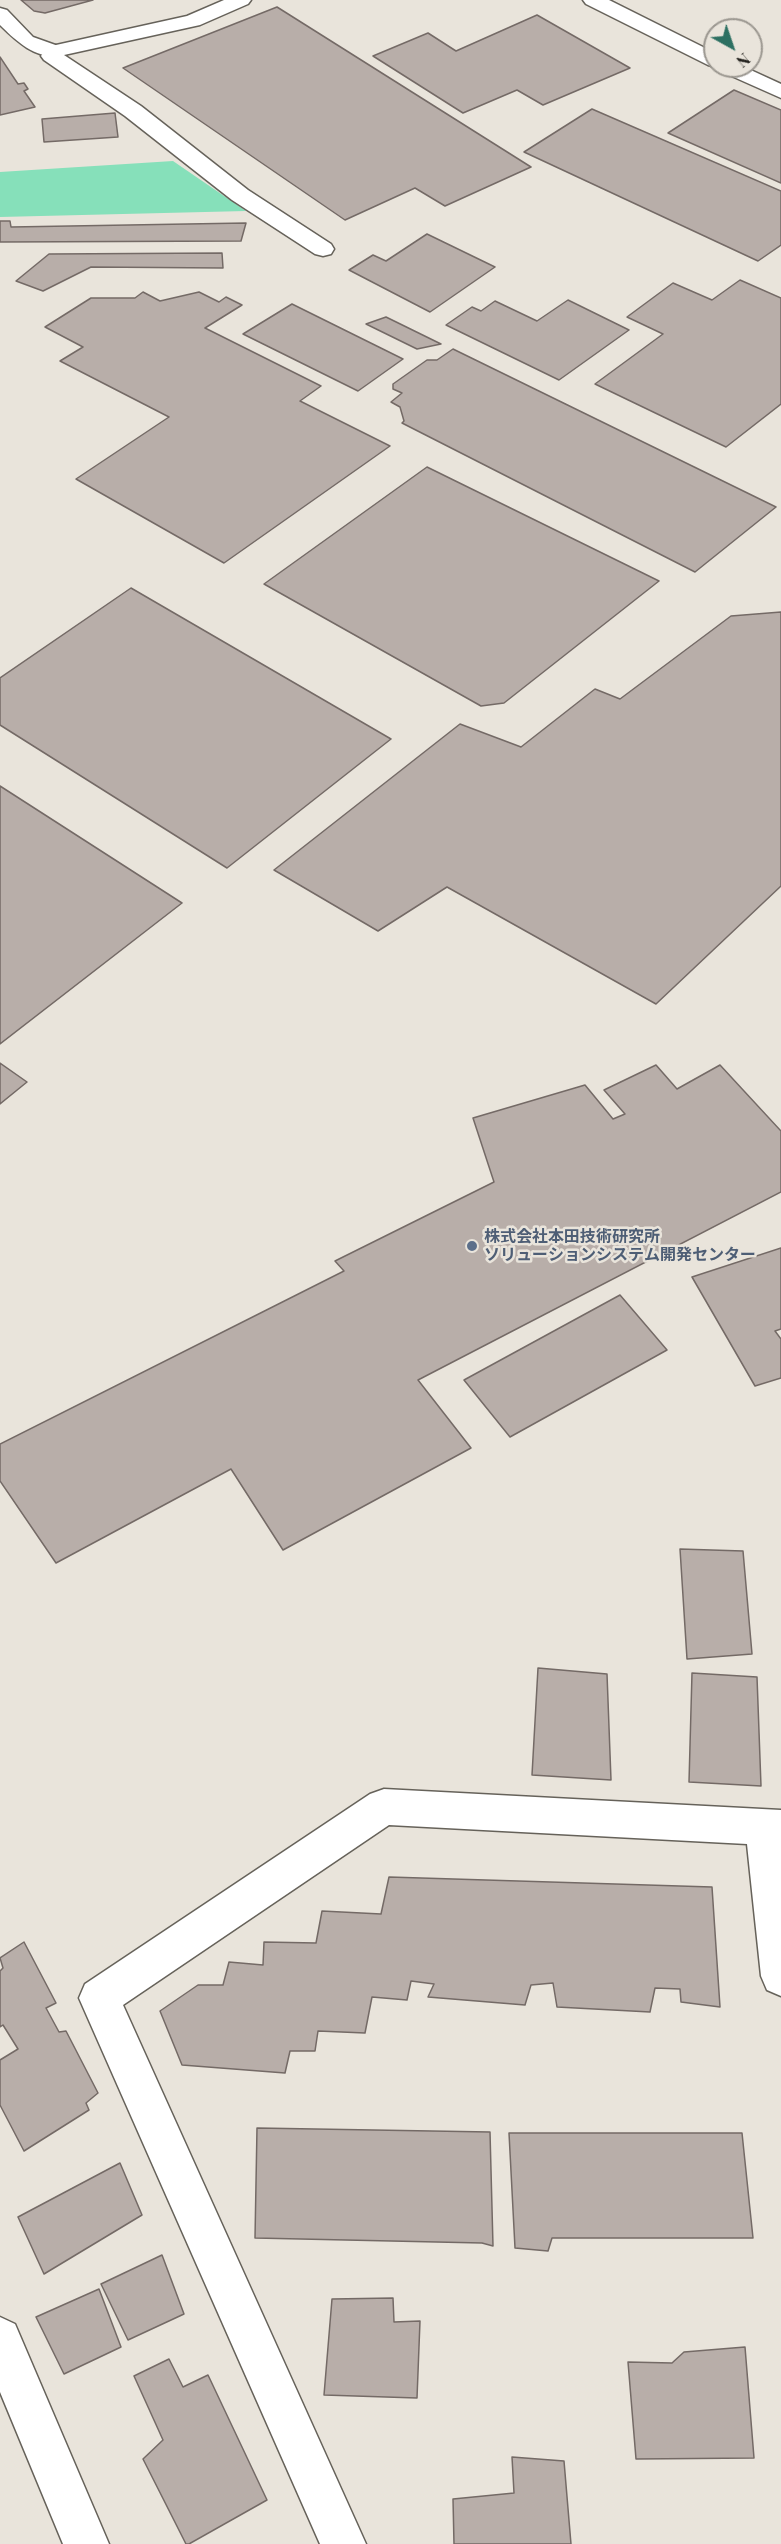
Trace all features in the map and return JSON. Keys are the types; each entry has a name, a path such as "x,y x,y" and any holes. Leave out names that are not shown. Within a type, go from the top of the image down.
{"street":[{"path":"241,0 193,21 54,51 51,56 133,111 240,195 323,249"},
{"path":"594,0 703,55"},
{"path":"751,78 781,92"},
{"path":"343,2544 99,1998 384,1807 773,1828 781,1976"},
{"path":"0,2339 87,2544"}],"lane":[{"path":"0,14 26,41 54,51"}],"green space":[{"path":"173,161 246,211 0,217 0,172"}],"building":[{"path":"21,0 93,0 45,13 34,11"},
{"path":"277,7 531,167 445,206 415,188 345,220 123,68"},
{"path":"537,15 630,68 543,105 517,90 463,113 373,56 428,33 456,51"},
{"path":"0,57 18,84 24,83 28,89 24,91 35,107 0,115"},
{"path":"734,90 781,110 781,183 668,133"},
{"path":"592,109 781,191 781,245 758,261 524,152"},
{"path":"115,113 118,137 44,142 42,119"},
{"path":"0,221 10,221 11,227 246,223 241,241 0,242"},
{"path":"427,234 495,267 430,312 349,270 373,255 386,261"},
{"path":"222,253 223,268 91,267 43,291 16,281 49,254"},
{"path":"740,280 781,298 781,404 726,447 595,384 663,334 627,317 673,283 712,300"},
{"path":"143,292 160,301 199,292 219,302 226,297 242,305 205,328 321,386 300,401 390,446 224,563 76,479 169,417 60,361 83,347 45,327 91,298 135,298"},
{"path":"568,300 629,330 559,380 446,325 472,307 481,311 495,301 537,321"},
{"path":"292,304 403,359 358,391 243,334"},
{"path":"386,317 441,344 417,349 366,324"},
{"path":"453,349 776,507 695,572 402,423 404,421 400,407 391,402 402,393 393,389 393,384 427,360 437,360"},
{"path":"427,467 659,581 504,703 481,706 264,584"},
{"path":"131,588 391,739 227,868 0,725 0,678"},
{"path":"781,612 781,886 656,1004 447,887 378,931 274,870 460,724 521,747 595,689 620,699 731,616"},
{"path":"0,786 182,903 0,1044"},
{"path":"0,1063 27,1082 0,1104"},
{"path":"656,1065 677,1089 720,1065 781,1131 781,1192 418,1380 471,1448 283,1550 231,1469 56,1563 0,1481 0,1444 344,1271 335,1261 494,1182 473,1118 585,1085 613,1119 625,1114 604,1090"},
{"path":"781,1248 781,1329 775,1331 781,1339 781,1378 755,1386 692,1277"},
{"path":"620,1295 667,1350 510,1437 464,1380"},
{"path":"680,1549 743,1551 752,1654 687,1659"},
{"path":"538,1668 607,1674 611,1780 532,1775"},
{"path":"692,1673 757,1677 761,1786 689,1782"},
{"path":"389,1877 712,1887 720,2007 681,2002 680,1989 655,1988 650,2012 557,2007 553,1983 531,1985 525,2005 428,1997 434,1984 411,1981 407,2000 372,1997 365,2033 318,2031 315,2051 290,2051 285,2073 182,2065 160,2011 198,1985 223,1985 229,1962 263,1965 264,1942 316,1943 322,1911 381,1914"},
{"path":"24,1942 56,2003 46,2008 59,2032 66,2031 98,2093 86,2103 89,2110 24,2151 0,2105 0,2060 18,2049 3,2025 0,2027 0,1971 3,1968 0,1958"},
{"path":"257,2128 490,2132 493,2246 482,2243 255,2238"},
{"path":"509,2133 742,2133 753,2238 552,2238 548,2251 515,2248"},
{"path":"120,2163 142,2215 44,2274 18,2217"},
{"path":"162,2255 184,2314 128,2340 101,2284"},
{"path":"99,2289 121,2347 64,2374 36,2317"},
{"path":"393,2298 394,2322 420,2321 417,2398 324,2395 332,2299"},
{"path":"745,2347 754,2458 636,2459 628,2362 672,2363 684,2352"},
{"path":"169,2359 183,2387 208,2375 267,2500 189,2544 186,2544 143,2459 163,2440 134,2376"},
{"path":"512,2457 564,2461 571,2544 454,2544 453,2499 514,2493"}],"place":[{"name":"株式会社本田技術研究所 ソリューションシステム開発センター","path":"472,1246"}]}
